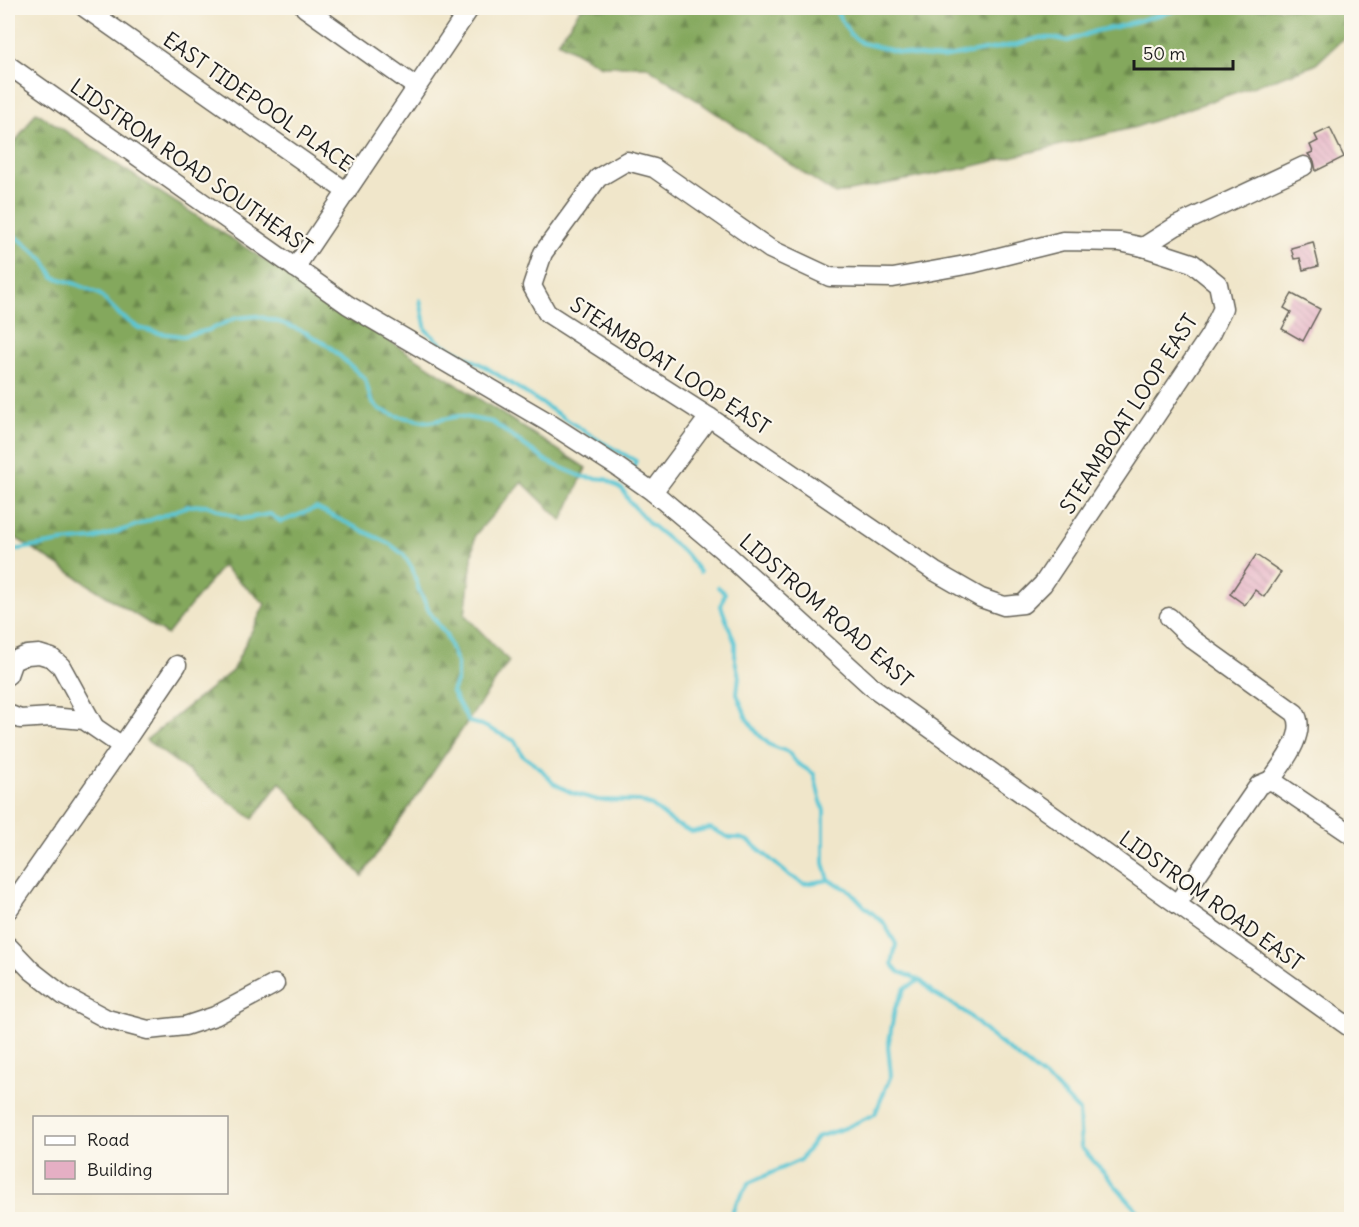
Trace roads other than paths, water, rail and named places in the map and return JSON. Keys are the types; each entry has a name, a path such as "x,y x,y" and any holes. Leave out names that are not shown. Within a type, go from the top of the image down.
{"street":[{"name":"EAST TIDEPOOL PLACE","path":"85,8 347,192"},
{"path":"305,8 416,87"},
{"path":"295,268 470,8"},
{"name":"LIDSTROM ROAD SOUTHEAST","path":"8,65 348,305"},
{"name":"STEAMBOAT LOOP EAST","path":"627,161 654,168 770,249 830,277 893,278 970,264 1064,241 1120,242 1143,247 1192,263 1218,284 1223,308 1210,335 1043,585 1023,604 1004,606 981,598 934,572 709,417 547,313 532,286 543,253 598,178 627,161"},
{"path":"1143,247 1176,226 1304,166"},
{"name":"LIDSTROM ROAD EAST","path":"348,305 546,421 653,492 721,549 871,686 1352,1029"},
{"path":"653,492 709,417"},
{"path":"1168,617 1192,639 1295,713 1299,719 1296,739 1285,760 1271,780 1259,785 1177,904"},
{"path":"8,675 13,661 27,655 39,654 52,658 62,666 94,726"},
{"path":"8,910 177,665"},
{"path":"8,714 20,719 51,717 84,720 122,746"},
{"path":"1271,780 1352,835"},
{"path":"8,946 32,971 63,996 107,1019 148,1030 185,1026 215,1016 275,984"}],"waterway":[{"path":"834,8 850,34 862,43 911,55 942,58 1039,38 1068,41 1095,31 1181,8"},
{"path":"8,231 44,260 54,277 99,294 121,316 139,328 183,336 209,330 236,318 257,316 305,332 330,347 365,379 371,400 379,409 397,416 429,422 459,416 492,422 548,462 583,477 606,479 623,490 629,501 649,523 686,554 700,572"},
{"path":"420,300 426,330 441,343 484,366 600,441 636,461 631,472"},
{"path":"8,551 93,539 188,506 206,505 242,519 270,514 281,522 316,508 390,544 404,555 412,568 430,613 446,635 457,663 457,679 452,692 469,722 482,725 515,741 522,755 541,769 553,783 572,793 598,800 640,801 652,806 675,824 692,832 710,828 730,838 749,841 790,876 804,884 829,880 849,890 884,923 896,944 892,964 899,972 920,980 933,993 965,1012 991,1036 1055,1086 1079,1111 1081,1147 1146,1220"},
{"path":"718,587 725,593 721,606 735,643 735,660 739,676 737,694 747,719 770,745 788,752 797,763 814,774 824,811 824,863 829,880"},
{"path":"730,1220 735,1205 749,1183 800,1160 817,1137 845,1128 875,1114 891,1075 888,1047 895,1008 905,988 920,980"}]}
